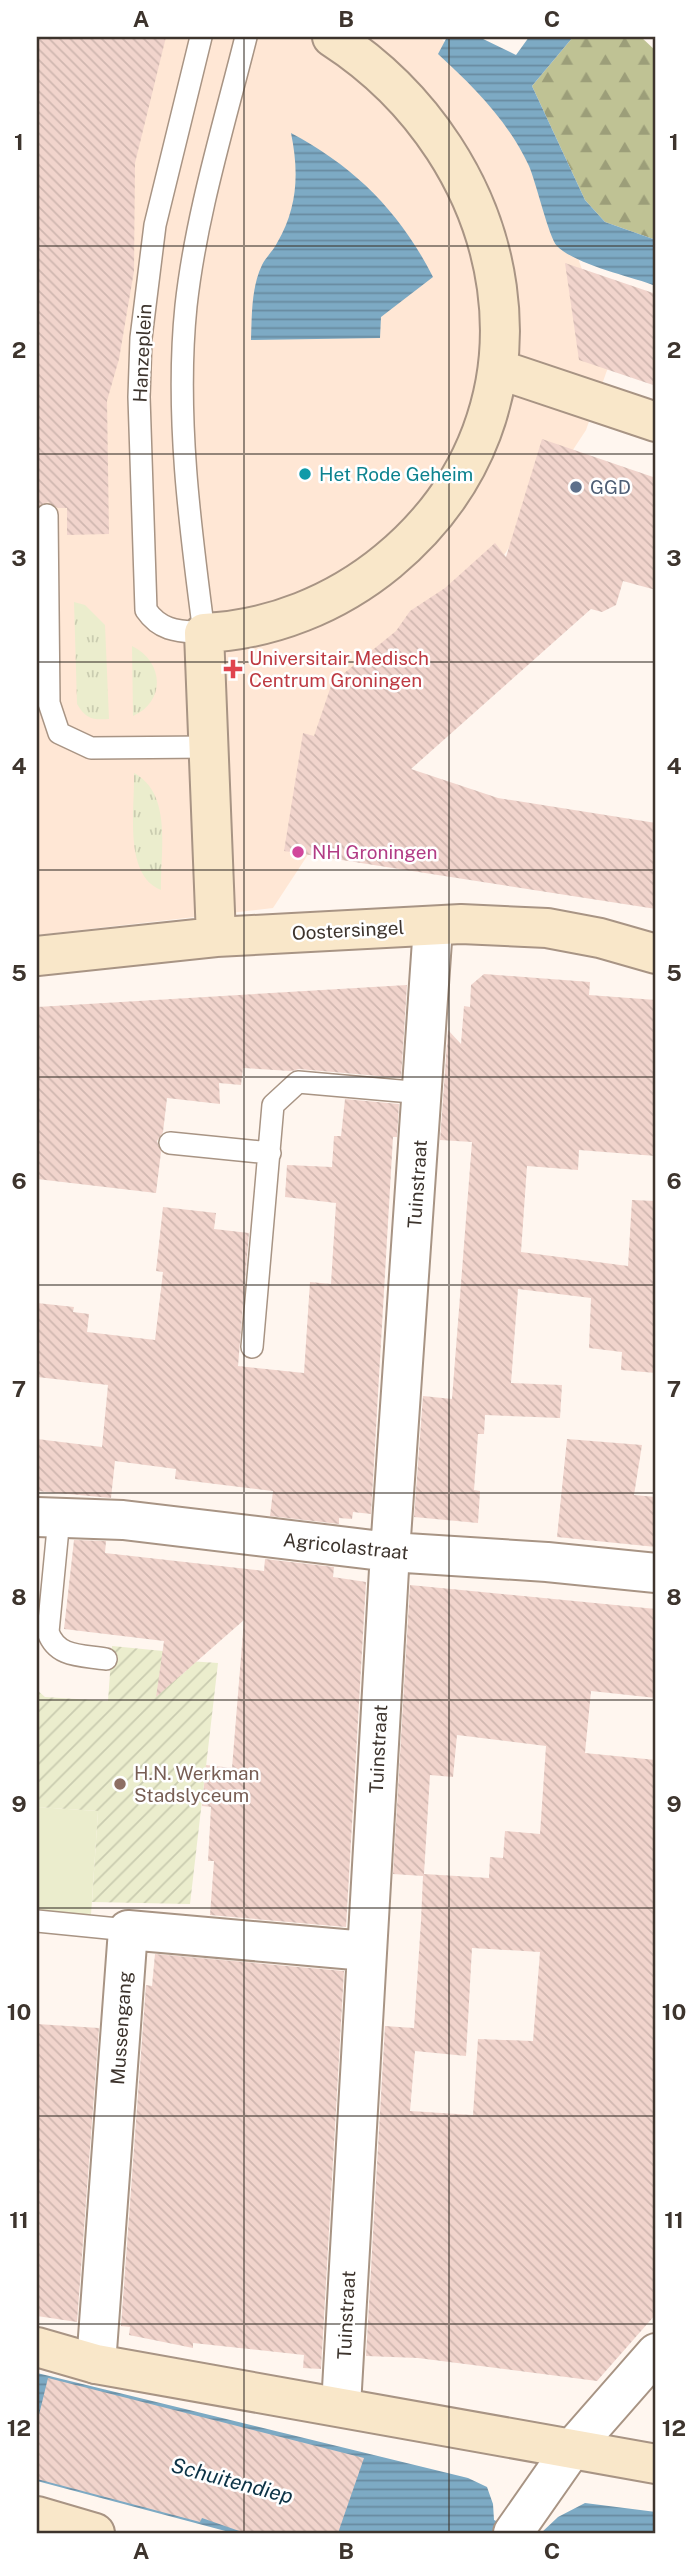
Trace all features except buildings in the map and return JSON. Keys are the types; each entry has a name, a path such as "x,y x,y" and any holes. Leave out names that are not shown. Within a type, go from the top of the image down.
{"street":[{"name":"Hanzeplein","path":"204,633 264,625 303,612 351,588 405,547 456,483 489,408 498,369 497,292 483,231 465,183 421,113 361,55 332,37"},
{"path":"498,369 656,422"},
{"path":"204,633 216,937"},
{"name":"Oostersingel","path":"37,956 216,937 504,924 547,928 600,938 656,954"},
{"name":"Tuinstraat","path":"341,2406 390,1552 433,926"},
{"name":"Agricolastraat","path":"48,1517 123,1520 390,1552 547,1562 656,1573"},
{"path":"128,1930 366,1951"},
{"name":"Mussengang","path":"96,2364 128,1930"},
{"path":"37,2347 96,2364 656,2464"},
{"path":"514,2532 571,2450 656,2353"},
{"path":"37,2516 95,2533"}],"lane":[{"name":"Hanzeplein","path":"201,37 155,225 141,338 139,397 146,610 152,619 169,630 204,633"},
{"path":"204,633 195,566 184,419 186,309 206,199 246,37"},
{"path":"47,515 50,703 59,733 90,748 209,747"},
{"path":"252,1347 273,1105 298,1082 423,1093"},
{"path":"170,1143 270,1153"},
{"path":"48,1517 48,1632 52,1644 63,1653 106,1659"},
{"path":"37,1921 128,1930"}],"shaded area":[{"name":"Universitair Medisch Centrum Groningen","path":"37,37 440,37 545,163 612,356 586,430 273,908 37,935"}],"green space":[{"path":"573,37 641,37 656,51 656,240 605,222 585,200 532,86"},
{"path":"74,602 85,605 105,625 109,719 90,717 83,713 77,704"},
{"path":"132,646 150,661 157,681 156,692 151,701 144,710 133,716"},
{"path":"134,773 146,782 155,795 159,809 162,825 161,890 149,882 136,856 133,821"},
{"path":"112,1646 163,1651 165,1675 180,1676 186,1671 188,1661 218,1663 190,1904 92,1902 98,1811 37,1807 37,1690 45,1697 108,1701"},
{"path":"37,1807 98,1811 91,1915 37,1912"}],"water":[{"path":"447,37 479,37 516,55 529,37 573,37 532,86 585,200 605,222 656,240 656,286 577,259 557,246 521,150 477,92 438,54"},
{"path":"291,133 336,161 374,193 406,232 433,277 381,317 380,338 251,340 258,274 284,230 293,203 296,175"},
{"name":"Schuitendiep","path":"37,2373 468,2478 487,2487 493,2504 494,2520 523,2533 233,2533 37,2481"},
{"path":"585,2503 656,2512 656,2533 541,2533 558,2517"}],"place":[{"name":"Het Rode Geheim","path":"305,474"},
{"name":"GGD","path":"576,487"},
{"name":"Universitair Medisch Centrum Groningen","path":"233,669"},
{"name":"NH Groningen","path":"298,852"},
{"name":"H.N. Werkman Stadslyceum","path":"120,1784"}]}
